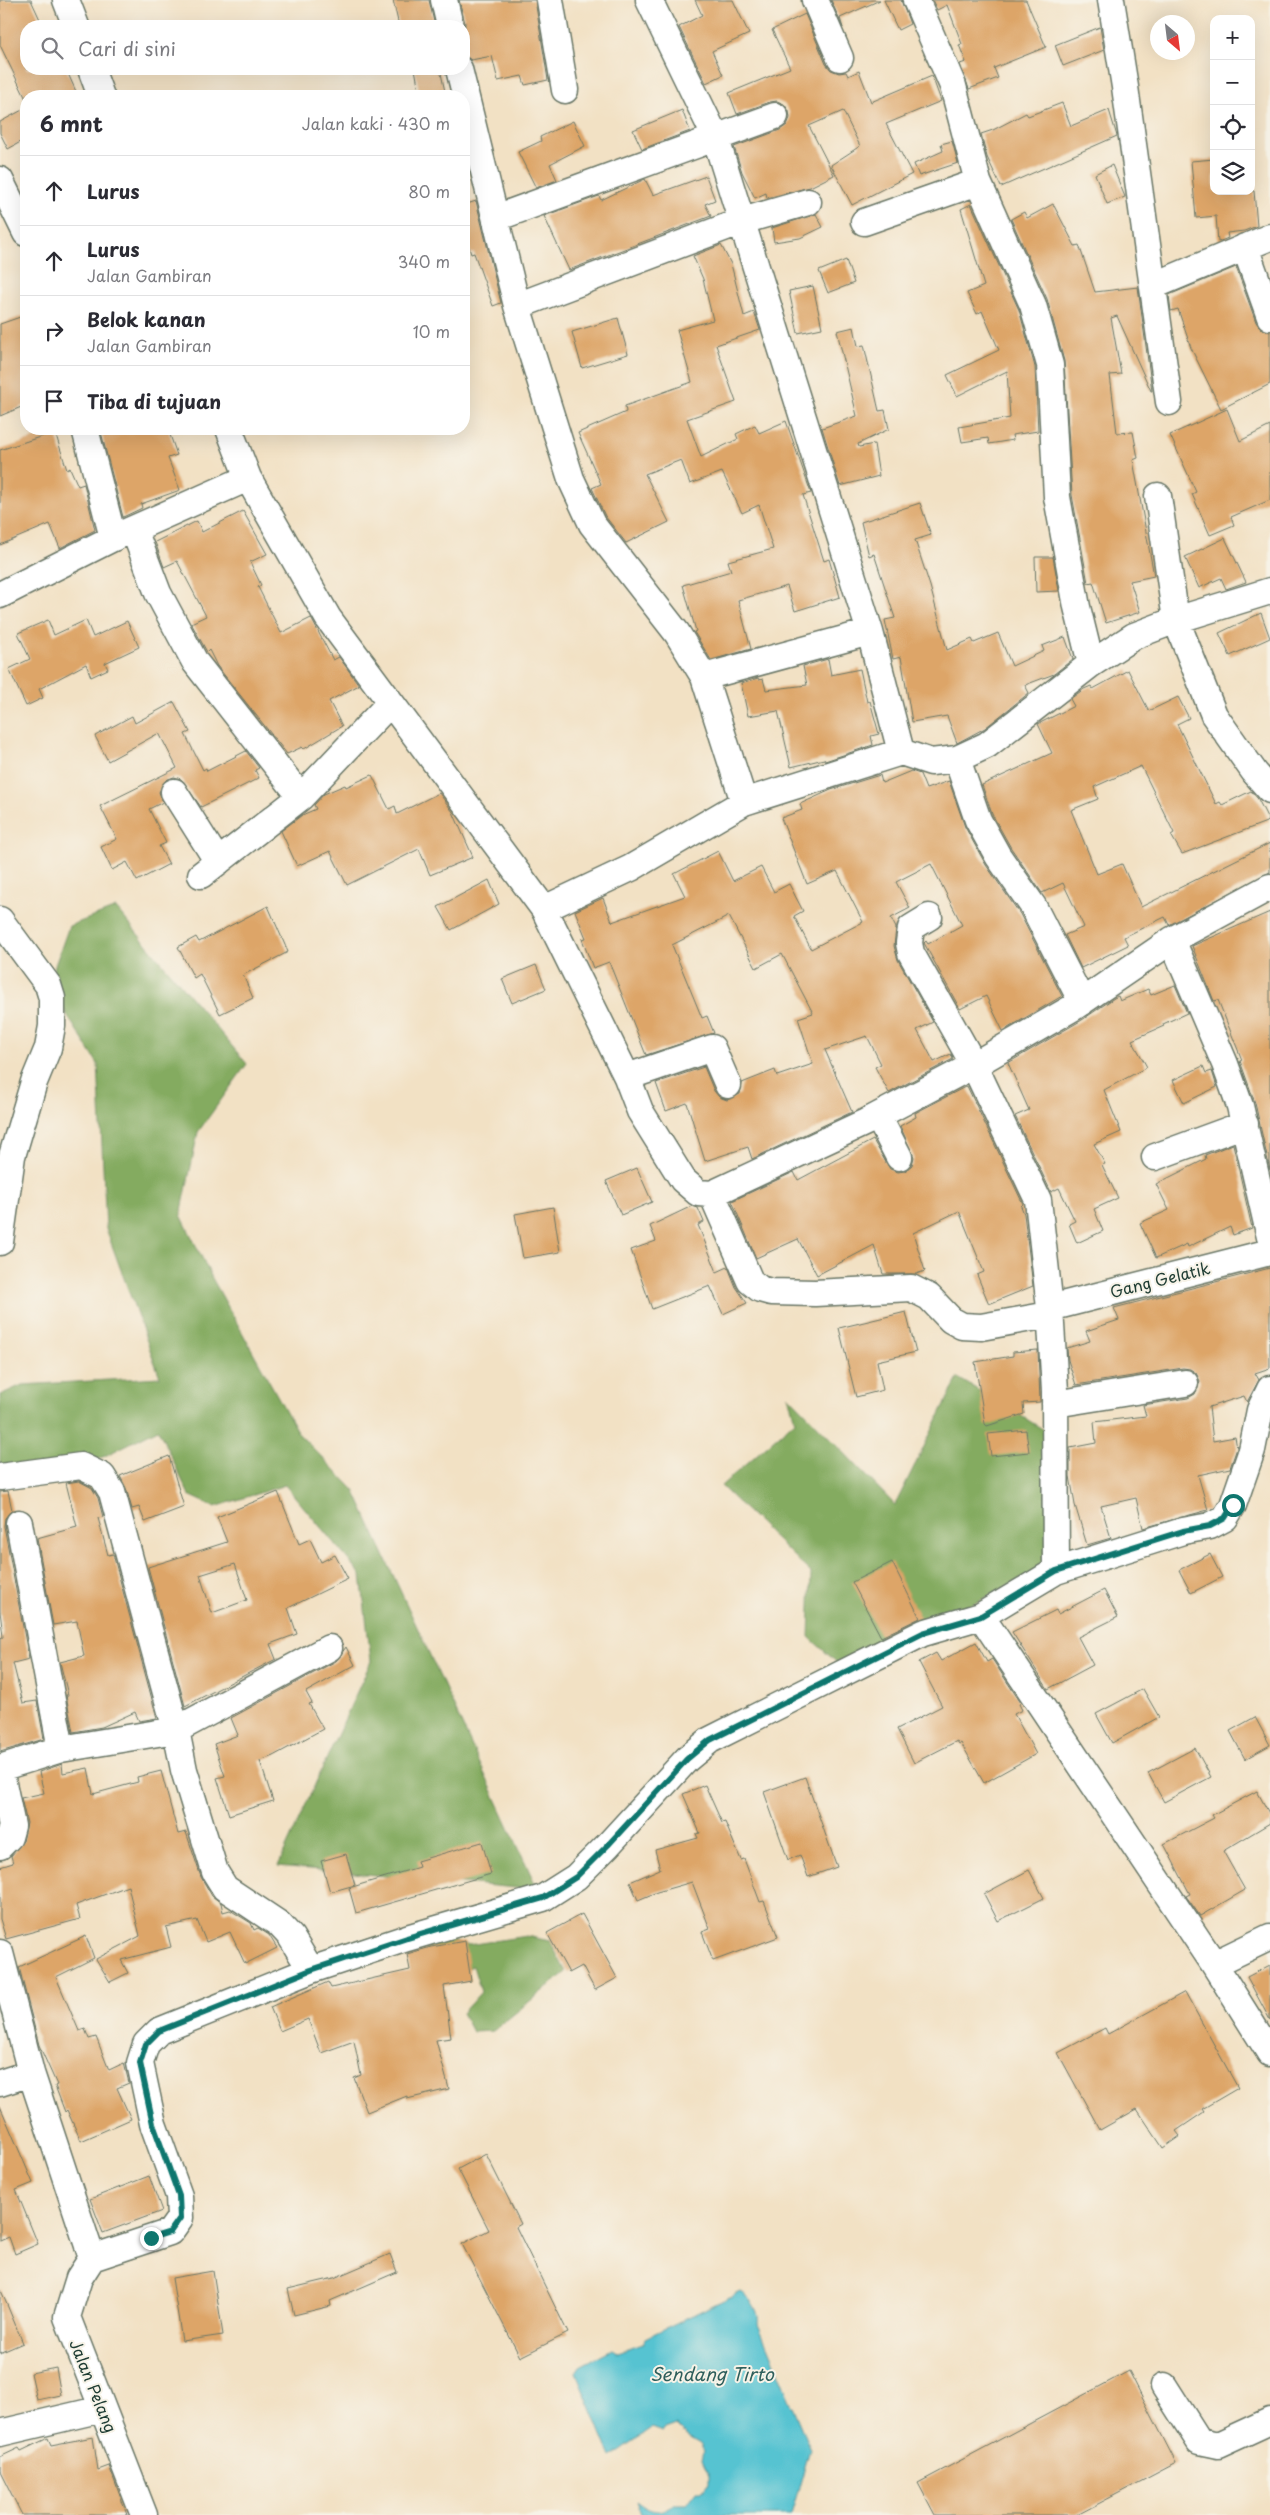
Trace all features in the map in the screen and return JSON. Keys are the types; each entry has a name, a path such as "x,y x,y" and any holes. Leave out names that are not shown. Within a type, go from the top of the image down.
{"street":[{"path":"66,0 74,20"},
{"path":"444,0 449,20"},
{"path":"550,0 565,90"},
{"path":"650,0 715,136 870,632 901,752"},
{"path":"815,0 840,58"},
{"path":"916,0 953,86 978,182 1033,305 1050,365 1057,497 1077,607 1090,664"},
{"path":"1111,0 1169,402"},
{"path":"93,75 99,90"},
{"path":"460,75 463,90"},
{"path":"470,116 518,306 571,480 592,524 677,633 704,677 744,802"},
{"path":"496,218 715,136 775,116"},
{"path":"0,180 20,221"},
{"path":"864,222 978,182"},
{"path":"518,306 742,221 808,202"},
{"path":"1153,286 1270,237"},
{"path":"1245,247 1270,317"},
{"path":"87,435 123,534 196,662 301,797"},
{"path":"231,435 248,478 328,618 544,909 627,1077 640,1111 683,1180 698,1193 712,1194 878,1116 974,1065 1082,1002 1172,940 1270,887"},
{"path":"0,595 123,534 248,478"},
{"path":"1158,496 1176,620 1214,715 1254,773 1270,790"},
{"path":"544,909 631,868 744,802 901,752 931,762 957,759 988,745 1090,664 1134,636 1176,620 1270,591"},
{"path":"704,677 870,632"},
{"path":"174,792 209,868 301,797 390,704"},
{"path":"957,759 978,820 998,856 1033,906 1082,1002"},
{"path":"928,917 912,928 909,942 911,953 974,1065 1038,1200 1050,1311 1055,1404 1056,1571"},
{"path":"0,1242 3,1195 12,1156 34,1082 48,1048 52,1026 52,998 48,985 1,924"},
{"path":"1172,940 1225,1064 1245,1124 1270,1237"},
{"path":"627,1077 712,1048 728,1085"},
{"path":"878,1116 900,1157"},
{"path":"1155,1157 1245,1124"},
{"name":"Gang Gelatik","path":"712,1194 740,1262 750,1281 760,1289 772,1292 815,1293 910,1288 929,1297 951,1320 962,1326 981,1328 1270,1252"},
{"path":"1055,1404 1185,1383"},
{"path":"0,1953 31,2073 92,2258 170,2232 180,2218 179,2196 153,2124 140,2063 146,2044 159,2031 311,1970 407,1938 543,1898 576,1877 687,1759 710,1740 923,1633 981,1616 1056,1571 1183,1531 1210,1526 1225,1518 1233,1505 1252,1450 1260,1410 1270,1389"},
{"path":"0,1477 80,1466 102,1476 112,1492 176,1730 184,1770 215,1872 225,1888 279,1924 292,1937 311,1970"},
{"path":"19,1523 61,1749"},
{"path":"981,1616 1214,1964 1270,2053"},
{"path":"0,1846 9,1837 12,1826 0,1769 61,1749 176,1730 329,1648"},
{"path":"1214,1964 1270,1937"},
{"path":"0,2083 31,2073"},
{"name":"Jalan Pelang","path":"92,2258 79,2278 67,2317 144,2515"},
{"path":"1164,2386 1199,2441 1218,2445 1269,2423"},
{"path":"0,2433 102,2409"}],"green space":[{"path":"116,908 247,1064 198,1132 181,1215 212,1278 298,1433 354,1490 538,1890 278,1866 371,1661 361,1575 285,1485 215,1507 189,1495 158,1429 87,1465 0,1471 0,1395 22,1385 160,1377 106,1229 98,1064 48,985 69,926"},
{"path":"958,1378 1056,1437 1055,1562 845,1670 809,1637 811,1573 721,1486 795,1421 788,1395 895,1505"},
{"path":"430,1936 468,1945 526,1936 550,1941 566,1972 493,2031 472,2032 462,2013 481,1992 473,1966 453,1974 432,1951 402,1950"}],"water":[{"name":"Sendang Tirto","path":"740,2292 751,2301 758,2314 758,2324 810,2449 791,2515 641,2515 636,2501 650,2510 660,2511 674,2504 687,2504 697,2491 704,2491 709,2484 709,2475 702,2460 704,2451 700,2444 688,2437 676,2425 665,2429 663,2432 652,2428 611,2457 576,2372 580,2366 612,2349 617,2352 643,2343 645,2338"}],"building":[{"path":"0,0 31,0 40,20 20,20 20,75 69,75 75,90 22,90 0,45"},
{"path":"393,0 429,0 434,20 398,20"},
{"path":"459,0 535,0 548,80 525,85 522,76 498,81 492,56 470,59 470,20 464,20"},
{"path":"695,0 733,0 749,34 712,51 723,75 706,83 679,27 702,15"},
{"path":"831,0 880,0 840,18 843,28"},
{"path":"884,0 901,0 910,24 898,30"},
{"path":"932,0 1026,0 1046,47 994,68 998,78 969,89 960,64 966,62 959,45 962,44 947,5 937,10"},
{"path":"805,14 826,64 831,70 839,73 846,72 848,76 859,71 871,102 932,76 941,101 886,124 912,174 852,205 831,165 860,146 843,111 809,126 834,175 810,187 767,198 766,193 755,198 742,172 734,147 780,130 787,125 790,118 789,111 784,104 777,101 770,102 737,114 729,93 790,68 772,30"},
{"path":"1100,27 1104,50 1063,66 1055,45"},
{"path":"416,75 441,75 445,90 419,90"},
{"path":"1062,103 1071,126 1109,110 1117,136 1001,187 987,157 981,134 1026,113 1028,116"},
{"path":"682,110 690,131 642,149 633,130"},
{"path":"20,111 20,142 8,149 0,133 0,122"},
{"path":"573,121 585,146 550,164 557,180 536,188 518,152 541,141 540,137"},
{"path":"952,141 958,163 919,176 914,164 943,151 941,144"},
{"path":"1210,159 1210,195 1254,195 1257,226 1244,231 1227,233 1228,238 1218,242 1216,216 1196,218 1191,161"},
{"path":"1112,165 1125,197 1107,204 1095,174"},
{"path":"706,176 715,200 705,204 711,216 569,270 544,216 599,196 601,200 645,179 653,195"},
{"path":"476,201 501,303 493,306 474,253 471,254 470,251 470,203"},
{"path":"971,204 1019,310 1035,367 1038,431 1012,435 1013,440 989,444 988,438 962,442 959,427 1010,418 1007,371 957,396 947,375 999,350 982,311 977,314 967,293 984,286 961,209"},
{"path":"1053,204 1075,246 1079,245 1095,292 1138,287 1152,391 1117,316 1111,318 1121,374 1110,375 1117,433 1133,432 1138,458 1133,460 1154,576 1130,581 1140,612 1106,623 1093,582 1088,583 1072,495 1064,361 1047,299 1011,219 1024,212 1027,218"},
{"path":"816,214 823,227 800,238 774,242 772,228"},
{"path":"721,245 731,264 744,316 754,312 760,330 716,345 736,402 687,419 701,457 738,439 736,434 755,425 759,433 786,421 811,493 803,495 824,561 829,559 840,597 795,611 787,586 738,600 751,649 711,660 694,632 696,631 683,585 731,571 728,561 773,549 759,505 742,513 722,472 690,484 681,460 645,474 669,522 626,543 605,516 592,488 601,484 578,433 626,412 625,406 692,382 677,330 713,320 703,279 693,256"},
{"path":"846,260 854,283 828,293 819,271"},
{"path":"1236,267 1256,322 1261,329 1270,332 1270,384 1221,409 1191,348 1178,309 1171,311 1169,295"},
{"path":"813,286 822,328 798,333 789,291"},
{"path":"20,317 20,408 0,416 0,324"},
{"path":"618,318 628,354 582,368 572,332"},
{"path":"854,327 858,346 864,345 879,411 885,410 889,429 858,444 859,447 874,444 879,476 840,486 822,428 857,416 837,331"},
{"path":"1227,409 1240,441 1270,426 1270,500 1231,517 1234,525 1210,535 1192,494 1196,492 1170,435"},
{"path":"46,435 56,435 67,470 70,468 78,486 84,484 95,530 60,548 50,524 0,545 0,450"},
{"path":"102,435 170,435 177,455 168,458 180,490 141,504 142,508 123,517"},
{"path":"920,503 931,535 915,540 930,586 947,650 972,639 974,643 998,633 1012,666 1044,651 1042,646 1065,637 1073,659 1054,674 1025,685 1029,693 985,728 957,743 947,716 912,722 901,657 893,659 885,620 895,618 874,554 869,556 861,522"},
{"path":"243,511 267,554 250,562 261,585 258,587 281,633 311,618 333,660 339,657 359,685 329,701 342,726 304,749 302,747 287,754 217,666 209,650 207,652 191,623 206,616 177,561 164,567 155,542 197,521 202,532"},
{"path":"1225,538 1246,582 1226,589 1221,578 1199,588 1185,557"},
{"path":"1035,557 1053,557 1059,591 1036,592"},
{"path":"1261,613 1270,638 1230,656 1219,633"},
{"path":"48,620 54,635 86,620 93,637 127,621 139,647 105,663 108,669 91,677 86,664 39,689 43,698 26,706 9,669 30,659 18,633"},
{"path":"828,659 831,675 860,669 867,702 870,701 879,734 871,736 873,745 825,761 824,759 791,767 778,711 748,716 741,683 758,678 759,680 763,679 766,690 807,685 803,666"},
{"path":"1128,670 1149,711 1178,697 1189,718 1177,724 1216,804 1220,802 1222,805 1251,791 1258,799 1269,821 1182,854 1171,835 1174,833 1141,766 1094,787 1098,799 1071,810 1097,874 1122,864 1141,907 1270,843 1270,872 1169,925 1165,917 1124,937 1128,945 1081,968 1065,935 1084,927 1063,883 1042,893 1011,848 992,814 982,785 1052,753 1038,724 1074,706 1070,699 1084,689 1091,686 1093,689"},
{"path":"174,702 190,732 185,734 203,770 206,768 207,771 246,751 259,768 255,770 259,778 201,807 181,779 174,777 166,780 159,792 163,802 149,809 166,843 159,846 169,864 137,881 127,862 112,870 101,847 117,839 100,806 177,768 159,733 108,761 95,736 132,716 135,723"},
{"path":"911,771 920,774 926,789 949,781 965,827 986,865 1020,914 1062,996 1003,1031 986,996 960,1009 924,943 926,941 928,944 962,925 931,864 896,882 910,908 891,918 896,928 894,946 898,960 933,1022 917,1030 934,1062 951,1054 953,1059 889,1093 875,1067 881,1064 867,1036 825,1050 852,1112 752,1159 748,1147 705,1161 687,1103 666,1111 656,1083 704,1067 714,1091 719,1097 727,1100 740,1094 742,1083 775,1070 777,1076 813,1064 798,1018 813,1013 782,954 756,968 729,916 672,945 702,1018 707,1016 714,1033 646,1055 609,962 593,968 582,939 586,938 575,911 603,898 612,922 685,896 674,874 718,851 733,881 761,867 774,892 789,884 803,911 794,916 811,949 863,922 837,871 807,884 781,818 802,810 800,804 831,790 880,775 882,783"},
{"path":"372,775 389,809 395,806 397,814 439,793 453,812 473,857 430,875 419,849 347,885 330,851 297,866 281,831 302,815 316,809 314,805 324,794 345,785 346,787"},
{"path":"489,880 499,904 451,930 438,907"},
{"path":"268,906 288,952 243,975 253,998 220,1014 200,974 194,978 178,947 196,937 199,942"},
{"path":"1270,912 1270,1170 1255,1103 1240,1061 1242,1060 1218,1000 1214,1001 1192,946"},
{"path":"536,965 546,989 512,1003 502,979"},
{"path":"1175,985 1187,1013 1163,1024 1164,1026 1132,1040 1147,1067 1104,1090 1121,1132 1094,1144 1105,1164 1102,1165 1118,1198 1094,1209 1103,1231 1077,1243 1069,1224 1075,1221 1059,1188 1051,1192 1015,1116 1029,1110 1008,1063 1082,1020 1118,996 1120,1001 1148,989 1151,995"},
{"path":"1203,1066 1206,1073 1212,1071 1217,1087 1184,1103 1173,1080"},
{"path":"967,1086 1023,1204 1021,1206 1024,1214 1033,1286 989,1304 977,1275 984,1272 959,1211 913,1233 925,1271 916,1274 883,1274 874,1245 817,1275 798,1239 756,1258 732,1201 794,1172 798,1180 873,1140 890,1169 898,1172 905,1171 912,1165 914,1157 900,1126 916,1117 915,1113"},
{"path":"1233,1144 1252,1228 1233,1235 1230,1227 1188,1247 1187,1244 1156,1258 1140,1223 1169,1210 1156,1184 1206,1159 1205,1155"},
{"path":"637,1168 652,1202 621,1215 606,1181"},
{"path":"692,1206 698,1208 704,1222 698,1225 717,1272 728,1267 736,1287 747,1303 723,1314 710,1286 652,1309 631,1250 656,1241 650,1226"},
{"path":"553,1207 560,1252 523,1258 515,1214"},
{"path":"1270,1268 1270,1368 1255,1373 1259,1380 1247,1402 1244,1396 1209,1407 1213,1441 1235,1437 1237,1448 1230,1468 1198,1475 1208,1510 1143,1528 1136,1498 1101,1506 1111,1538 1087,1545 1075,1505 1070,1476 1070,1448 1096,1443 1094,1422 1146,1416 1143,1405 1188,1398 1195,1394 1200,1381 1196,1373 1190,1369 1183,1368 1076,1385 1068,1360 1067,1348 1090,1341 1086,1331 1119,1320 1114,1308"},
{"path":"906,1312 916,1352 877,1361 883,1390 856,1397 839,1328"},
{"path":"1038,1350 1040,1402 1023,1403 1024,1414 987,1426 985,1424 975,1362 1013,1356 1013,1352"},
{"path":"1026,1430 1029,1452 991,1456 988,1434"},
{"path":"169,1456 184,1507 145,1522 139,1507 132,1509 126,1488 120,1476"},
{"path":"79,1481 92,1488 98,1498 103,1517 98,1518 108,1555 113,1554 157,1718 139,1721 135,1712 102,1727 73,1732 66,1695 68,1695 60,1662 84,1656 77,1621 53,1625 37,1538 77,1527 66,1483"},
{"path":"8,1491 12,1510 5,1518 4,1526 29,1659 13,1663 23,1703 37,1701 44,1739 0,1752 0,1638 3,1637 0,1611 0,1492"},
{"path":"278,1492 299,1544 310,1539 321,1562 335,1555 348,1579 288,1608 297,1634 270,1644 276,1659 185,1706 148,1567 227,1542 217,1517","holes":["235,1564 247,1600 212,1613 200,1575"]},
{"path":"1210,1554 1222,1577 1191,1593 1179,1570"},
{"path":"892,1562 920,1618 881,1637 852,1582"},
{"path":"1104,1590 1118,1617 1078,1637 1093,1665 1048,1689 1012,1632 1056,1610 1058,1614"},
{"path":"976,1642 987,1662 992,1659 1021,1703 1019,1704 1022,1710 1014,1714 1036,1754 984,1783 961,1743 959,1744 957,1741 914,1763 897,1729 942,1706 919,1662 936,1653 941,1661"},
{"path":"346,1647 355,1665 306,1692 312,1703 309,1704 323,1729 260,1761 273,1801 229,1815 217,1778 225,1776 214,1744 238,1735 231,1718 336,1661"},
{"path":"1143,1689 1159,1717 1112,1743 1096,1714"},
{"path":"1255,1717 1270,1745 1245,1759 1230,1731"},
{"path":"1195,1748 1211,1777 1164,1802 1148,1773"},
{"path":"62,1764 63,1773 88,1768 93,1794 138,1782 137,1777 161,1771 178,1834 186,1832 201,1877 212,1896 221,1903 223,1912 230,1910 251,1923 254,1930 258,1928 269,1935 277,1948 245,1964 230,1932 206,1942 197,1920 166,1927 171,1947 121,1960 128,1973 110,1982 96,1959 140,1936 128,1886 76,1905 80,1919 6,1939 0,1919 0,1867 13,1863 11,1856 23,1841 27,1823 21,1798 44,1793 39,1772"},
{"path":"805,1777 837,1867 808,1877 800,1855 788,1860 764,1792"},
{"path":"705,1785 722,1823 725,1822 741,1860 744,1859 760,1902 764,1901 778,1937 713,1961 702,1932 710,1929 692,1882 657,1892 638,1900 630,1882 660,1869 655,1850 698,1838 696,1834 700,1833 683,1794"},
{"path":"1257,1791 1270,1815 1270,1823 1223,1851 1245,1890 1200,1916 1186,1896 1190,1894 1164,1844 1214,1818 1212,1815"},
{"path":"482,1842 491,1874 356,1913 349,1888 419,1867 417,1861"},
{"path":"346,1854 355,1885 330,1892 321,1861"},
{"path":"1029,1870 1044,1898 998,1921 984,1894"},
{"path":"582,1914 617,1978 595,1990 582,1966 569,1973 547,1933"},
{"path":"86,1936 94,1958 56,1977 79,2031 85,2029 89,2039 96,2037 109,2070 124,2063 129,2083 117,2088 131,2119 81,2141 67,2110 65,2112 55,2086 57,2085 39,2045 19,1967"},
{"path":"465,1941 471,1981 444,1986 451,2038 436,2040 449,2089 407,2099 407,2096 367,2112 354,2078 361,2075 354,2041 321,2053 308,2019 280,2031 270,2007 328,1982 331,1988 410,1970 407,1954 431,1947"},
{"path":"1270,1965 1270,2020 1247,1977"},
{"path":"1185,1992 1238,2088 1202,2109 1204,2112 1176,2131 1180,2136 1163,2148 1137,2109 1100,2130 1058,2053 1105,2028 1108,2034"},
{"path":"0,2106 33,2183 16,2190 38,2244 15,2254 9,2237 0,2241"},
{"path":"486,2154 521,2224 516,2227 568,2333 520,2357 462,2244 489,2230 458,2169"},
{"path":"149,2176 162,2211 103,2233 90,2199"},
{"path":"390,2254 397,2272 330,2301 331,2306 294,2315 288,2289 334,2278"},
{"path":"213,2271 223,2335 182,2341 172,2278"},
{"path":"0,2288 23,2343 0,2353"},
{"path":"56,2368 61,2395 37,2400 31,2373"},
{"path":"1129,2371 1176,2463 1077,2515 935,2515 918,2483"},
{"path":"93,2437 98,2470 109,2466 127,2515 22,2515 0,2471 0,2457 19,2448 21,2451 48,2438 51,2445"}],"route":[{"path":"151,2238 170,2232 180,2218 179,2196 153,2124 140,2063 146,2044 159,2031 311,1970 407,1938 543,1898 576,1877 687,1759 710,1740 923,1633 981,1616 1056,1571 1183,1531 1210,1526 1225,1518 1233,1505"}]}
